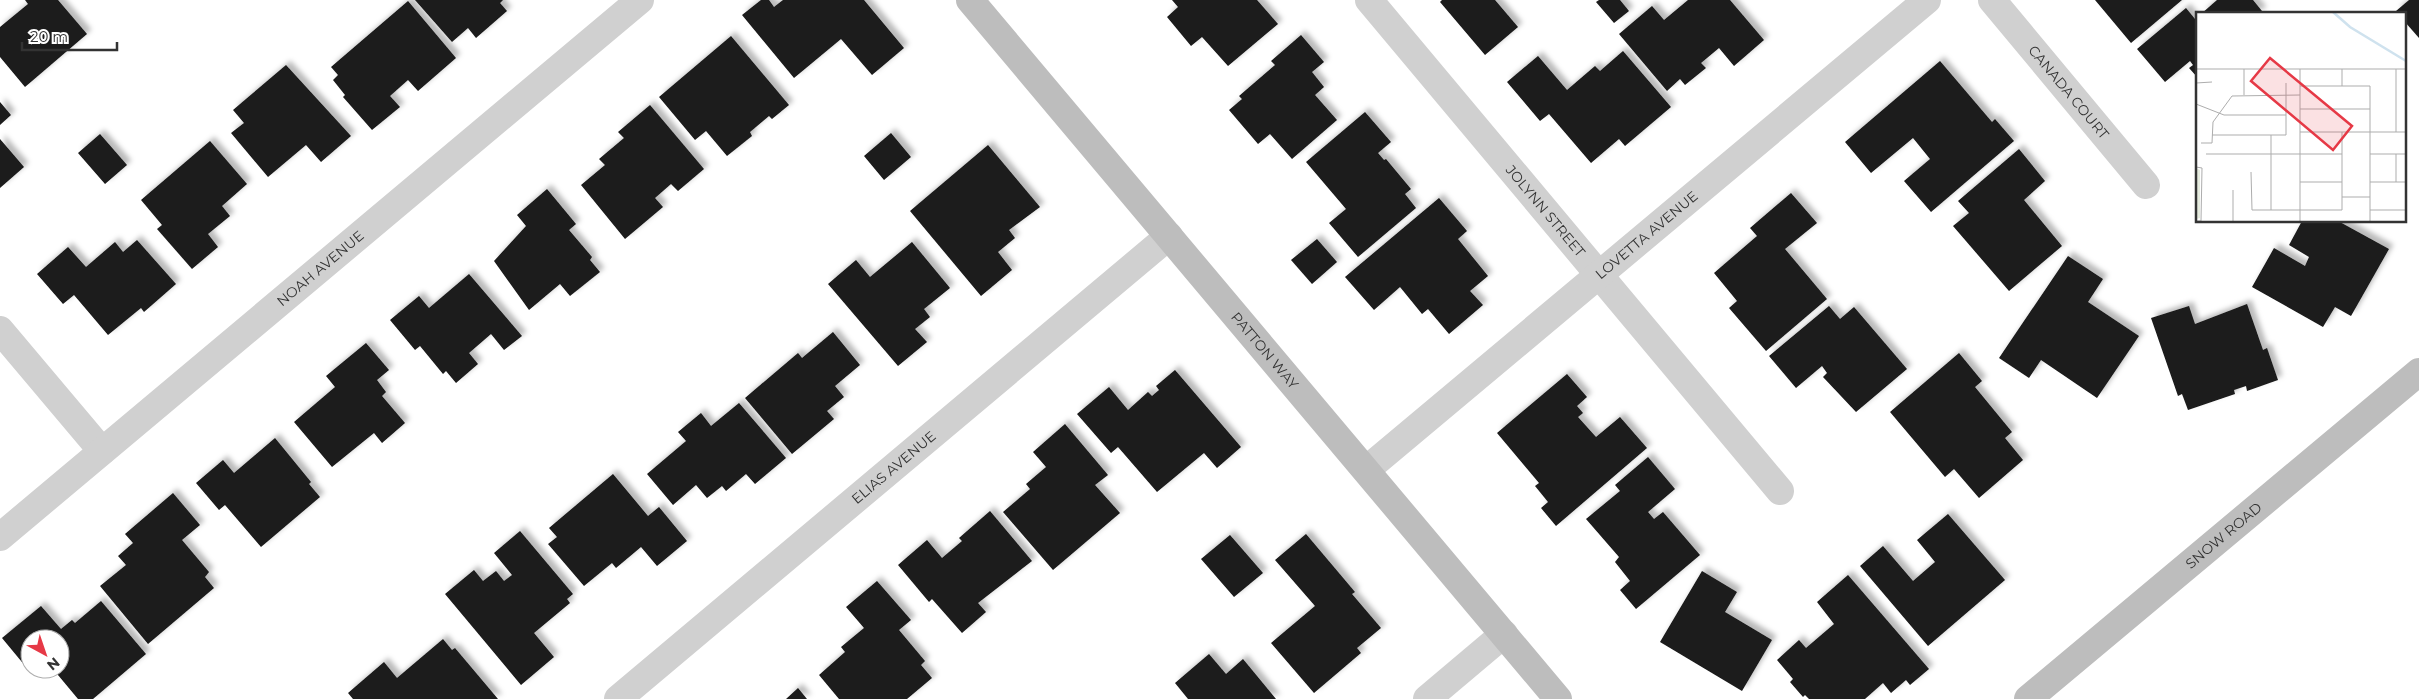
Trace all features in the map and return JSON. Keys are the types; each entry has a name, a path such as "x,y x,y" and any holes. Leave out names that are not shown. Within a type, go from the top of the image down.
{"street":[{"name":"NOAH AVENUE","path":"0,537 640,0"},
{"name":"PATTON WAY","path":"970,0 1558,699"},
{"name":"JOLYNN STREET","path":"1370,0 1780,491"},
{"name":"LOVETTA AVENUE","path":"1366,470 1927,0"},
{"name":"CANADA COURT","path":"1992,0 2146,185"},
{"name":"ELIAS AVENUE","path":"618,699 1169,236"},
{"path":"0,330 102,451"},
{"name":"SNOW ROAD","path":"2028,699 2419,372"},
{"path":"1427,699 1504,634"}],"building":[{"path":"25,0 58,0 87,34 25,87 0,57 0,27 28,4"},
{"path":"415,0 503,0 500,3 507,11 476,38 468,28 452,42"},
{"path":"761,0 769,0 774,7 783,0 864,0 904,48 872,75 841,39 794,78 742,15"},
{"path":"1172,0 1257,0 1278,24 1228,66 1202,37 1191,46 1167,17 1178,7"},
{"path":"1442,0 1495,0 1518,27 1485,55 1440,2"},
{"path":"1599,0 1620,0 1629,11 1614,23 1596,2"},
{"path":"1688,0 1730,0 1764,40 1734,66 1719,48 1701,63 1706,68 1685,85 1680,79 1667,91 1619,34 1652,6 1664,20"},
{"path":"2095,0 2182,0 2131,43"},
{"path":"2217,0 2253,0 2262,11 2261,12 2203,12"},
{"path":"2409,0 2419,0 2419,38 2406,23 2406,12 2396,11"},
{"path":"408,1 456,58 418,91 408,80 390,96 400,107 372,130 343,97 345,95 333,80 338,75 331,67"},
{"path":"2186,8 2196,18 2196,76 2189,68 2193,65 2190,61 2165,82 2137,49"},
{"path":"1301,35 1324,62 1312,72 1324,87 1315,95 1337,120 1292,159 1270,134 1258,144 1229,110 1242,99 1239,96 1275,65 1271,61"},
{"path":"731,36 789,105 772,119 769,116 750,132 752,136 727,156 706,131 695,140 659,97"},
{"path":"1623,51 1671,107 1625,146 1619,139 1591,163 1549,114 1540,121 1507,82 1538,56 1567,90 1595,66 1600,71"},
{"path":"1940,61 1992,122 1995,119 2014,141 1931,212 1904,181 1930,159 1913,138 1871,173 1845,142"},
{"path":"286,65 351,136 321,162 306,145 268,177 231,133 244,123 233,110"},
{"path":"0,102 11,115 0,125"},
{"path":"650,105 704,169 678,191 671,184 655,198 663,207 625,239 581,185 605,165 599,159 624,138 618,132"},
{"path":"1365,112 1391,142 1378,153 1384,160 1386,159 1411,189 1405,194 1416,208 1358,257 1329,223 1346,209 1306,162"},
{"path":"891,133 911,157 884,180 864,156"},
{"path":"100,134 127,165 105,184 78,153"},
{"path":"0,139 24,167 0,188"},
{"path":"210,141 247,184 222,206 230,216 208,234 218,247 192,269 157,229 162,225 141,200"},
{"path":"988,145 1040,207 1009,230 1015,238 998,252 1012,270 981,296 910,211"},
{"path":"2019,149 2045,181 2024,200 2062,246 2009,291 1953,226 1969,213 1958,201"},
{"path":"547,189 576,224 569,230 592,257 590,260 600,272 570,296 560,284 529,310 494,261 526,226 517,215"},
{"path":"1791,193 1817,223 1785,249 1827,299 1766,351 1729,308 1737,301 1714,273 1757,236 1750,228"},
{"path":"1439,198 1467,231 1458,239 1488,276 1470,291 1483,305 1449,334 1428,309 1422,314 1400,287 1374,310 1345,277"},
{"path":"2301,222 2340,222 2389,249 2351,316 2335,307 2323,327 2252,287 2274,248 2305,266 2309,257 2289,245"},
{"path":"1317,239 1337,262 1312,284 1291,260"},
{"path":"137,240 176,284 144,312 141,308 108,335 74,295 63,304 37,274 68,247 86,267 115,242 123,252"},
{"path":"912,242 950,288 924,309 930,317 915,329 927,342 898,366 828,284 856,260 870,277"},
{"path":"2068,256 2103,279 2088,302 2139,336 2097,398 2041,360 2029,378 1999,358"},
{"path":"469,274 522,336 504,350 491,334 469,353 478,364 456,383 446,371 443,374 420,346 415,350 390,320 419,296 429,308"},
{"path":"2247,304 2263,350 2267,348 2278,380 2247,391 2246,386 2234,390 2235,394 2188,410 2182,394 2178,396 2151,318 2189,306 2195,324"},
{"path":"1829,306 1840,319 1854,307 1907,369 1856,412 1823,377 1827,373 1822,366 1796,388 1769,356"},
{"path":"833,332 860,365 835,386 844,397 827,411 834,419 792,454 745,398 798,353 802,358"},
{"path":"366,343 389,370 377,380 386,392 382,396 405,423 382,443 374,433 332,467 294,422 335,387 326,376"},
{"path":"1959,353 1982,381 1975,387 2012,432 2005,438 2023,460 1979,498 1954,469 1945,477 1890,412"},
{"path":"1175,370 1241,447 1217,468 1204,453 1157,492 1118,447 1111,453 1077,414 1109,387 1128,410 1148,392 1152,396 1159,390 1156,386"},
{"path":"1567,374 1587,397 1577,406 1583,413 1578,417 1596,437 1620,417 1647,448 1556,526 1541,508 1548,502 1535,486 1539,483 1497,433"},
{"path":"739,403 786,458 755,484 746,474 726,491 722,486 707,498 696,485 673,505 647,474 686,441 678,432 701,413 711,426"},
{"path":"1065,424 1108,475 1095,485 1120,513 1053,570 1003,512 1030,489 1026,484 1046,467 1033,452"},
{"path":"275,438 311,482 309,484 320,497 261,547 225,505 219,510 196,483 223,460 234,473"},
{"path":"1648,457 1675,489 1648,512 1654,519 1663,512 1700,555 1636,609 1620,590 1630,581 1615,562 1619,557 1586,519 1620,491 1615,485"},
{"path":"613,474 648,516 659,507 687,541 657,566 641,547 616,568 612,563 584,586 548,544 557,537 549,528"},
{"path":"173,493 200,525 182,540 209,572 205,577 214,588 148,644 100,586 126,565 118,556 133,543 125,534"},
{"path":"990,511 1032,561 978,603 986,612 962,633 932,599 929,602 898,565 927,540 942,558 962,541 959,538"},
{"path":"1948,514 2005,580 1928,646 1860,566 1883,546 1913,581 1935,562 1917,540"},
{"path":"520,531 573,594 567,599 570,603 534,633 554,657 521,685 445,594 474,570 483,581 496,571 504,581 512,575 494,553"},
{"path":"1306,534 1355,592 1352,594 1381,628 1357,648 1361,653 1314,693 1271,643 1315,606 1275,560"},
{"path":"1230,535 1263,573 1234,597 1201,559"},
{"path":"1702,571 1737,592 1725,612 1772,640 1742,691 1660,642"},
{"path":"1848,575 1929,669 1910,685 1906,680 1891,693 1883,683 1865,699 1809,699 1805,695 1803,697 1790,682 1793,679 1777,660 1799,640 1806,648 1834,624 1817,602"},
{"path":"877,581 911,620 899,630 925,661 921,665 932,678 907,699 839,699 819,675 845,652 841,647 864,628 846,607"},
{"path":"101,601 146,654 93,699 78,699 61,679 70,679 70,629 61,629 72,620 75,623"},
{"path":"41,606 61,629 20,629 20,660 2,638"},
{"path":"443,639 452,650 455,648 498,699 353,699 348,693 384,662 397,678"},
{"path":"1209,654 1226,674 1243,659 1276,699 1188,699 1175,683"},
{"path":"798,688 807,699 786,699"}]}
